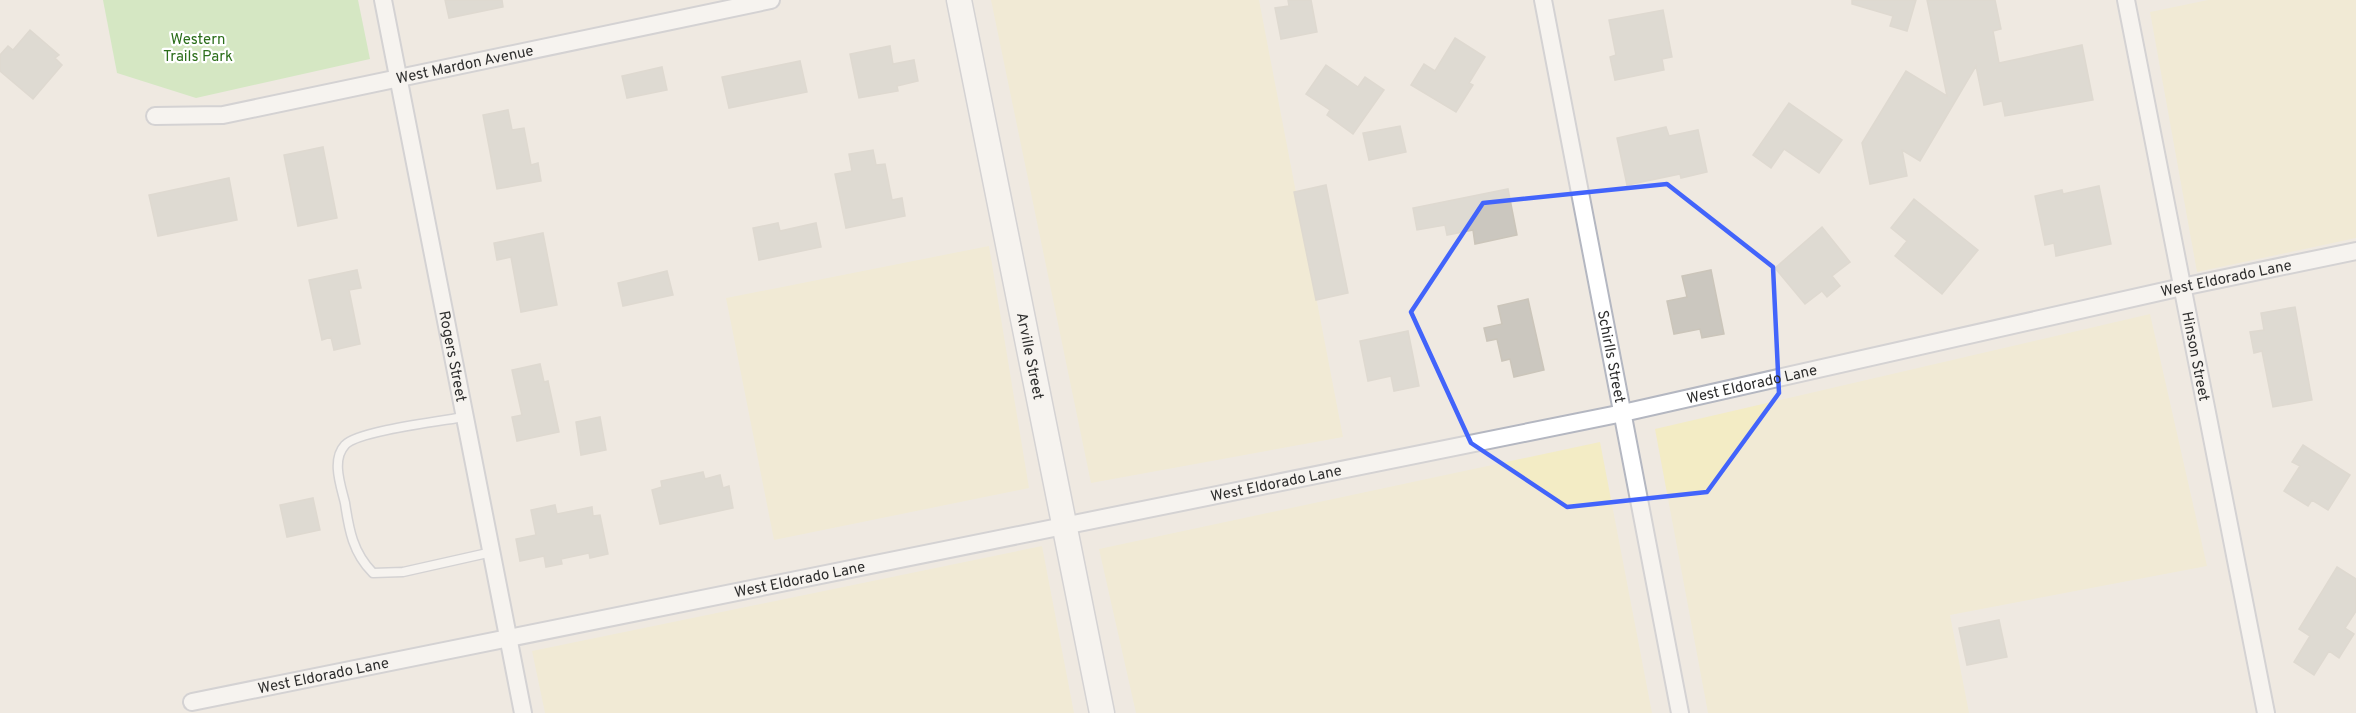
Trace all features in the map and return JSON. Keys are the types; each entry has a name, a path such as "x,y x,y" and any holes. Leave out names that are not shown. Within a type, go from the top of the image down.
{"street":[{"name":"Rogers Street","path":"383,0 523,713"},
{"name":"West Mardon Avenue","path":"155,116 222,115 771,0"},
{"name":"Arville Street","path":"960,0 1102,713"},
{"name":"Schirlls Street","path":"1543,0 1680,713"},
{"name":"Hinson Street","path":"2126,0 2266,713"},
{"name":"West Eldorado Lane","path":"192,702 1623,413 2182,287 2356,251"}],"lane":[{"path":"464,417 361,436 345,445 337,464 351,538 360,561 373,573 403,572 492,552"}],"highlighted area":[{"path":"1667,184 1773,267 1779,393 1707,492 1567,507 1471,443 1411,312 1483,203"}],"green space":[{"name":"Western Trails Park","path":"103,0 358,0 370,59 196,98 117,73"}],"sand":[{"path":"991,0 1259,0 1343,437 1091,483"},
{"path":"2208,0 2356,0 2356,238 2197,272 2150,12"},
{"path":"989,246 1029,488 774,540 726,298"},
{"path":"2150,314 2207,566 1950,615 1969,713 1708,713 1655,429"},
{"path":"1600,442 1652,713 1136,713 1099,549"},
{"path":"1042,546 1074,713 545,713 532,651"}],"building":[{"path":"445,0 502,0 503,7 449,18"},
{"path":"1288,0 1311,0 1317,32 1281,39 1275,8 1289,6"},
{"path":"1852,0 1916,0 1907,31 1890,26 1893,16 1852,4"},
{"path":"1927,0 1995,0 2001,29 1993,31 1999,63 2082,45 2093,100 2005,116 2002,101 1984,105 1976,66 1920,161 1902,150 1907,176 1870,184 1862,143 1906,71 1947,96"},
{"path":"1663,10 1672,57 1662,59 1664,70 1615,80 1610,57 1616,55 1609,20"},
{"path":"30,30 59,55 55,58 62,65 33,99 0,71 0,55 8,46 13,50"},
{"path":"1455,38 1485,57 1469,83 1473,85 1456,112 1411,85 1424,64 1435,71"},
{"path":"890,46 893,64 914,60 918,81 897,86 898,91 859,98 850,54"},
{"path":"800,61 807,92 729,108 722,77"},
{"path":"1326,65 1358,87 1365,77 1384,90 1353,134 1327,115 1330,110 1306,94"},
{"path":"662,67 667,90 627,98 622,76"},
{"path":"1789,103 1842,140 1819,173 1784,149 1771,168 1753,155"},
{"path":"508,110 512,130 524,128 531,165 538,163 541,181 497,189 483,115"},
{"path":"1400,126 1406,152 1369,160 1363,133"},
{"path":"1666,127 1669,136 1698,130 1707,172 1681,178 1680,174 1627,185 1617,138"},
{"path":"323,147 337,218 298,226 284,155"},
{"path":"873,150 876,165 885,164 892,200 902,198 905,216 846,228 835,174 852,171 849,154"},
{"path":"229,178 237,220 158,236 149,195"},
{"path":"1326,185 1348,293 1316,300 1294,192"},
{"path":"2099,186 2111,244 2056,256 2054,243 2045,245 2035,196 2062,190 2063,194"},
{"path":"1508,189 1517,235 1475,244 1473,230 1447,235 1445,225 1417,230 1413,208"},
{"path":"1914,199 1978,250 1942,294 1895,256 1907,241 1891,228"},
{"path":"778,223 780,231 816,223 821,247 759,260 753,228"},
{"path":"1822,227 1850,262 1832,276 1840,286 1827,297 1822,291 1805,304 1775,268"},
{"path":"543,233 557,305 521,312 511,257 497,260 494,243"},
{"path":"357,270 361,288 349,290 360,344 334,350 331,337 322,340 309,280"},
{"path":"1711,270 1724,334 1702,338 1700,329 1674,334 1667,301 1687,297 1682,276"},
{"path":"667,271 673,295 623,306 618,283"},
{"path":"1528,299 1544,370 1514,377 1510,359 1502,361 1497,339 1487,341 1484,328 1502,324 1498,306"},
{"path":"2295,307 2312,400 2273,407 2262,351 2254,353 2250,332 2264,330 2261,313"},
{"path":"1408,331 1419,386 1394,391 1391,376 1368,381 1360,341"},
{"path":"540,364 544,382 548,381 559,432 517,441 512,417 522,415 512,370"},
{"path":"600,417 606,450 581,455 576,422"},
{"path":"2303,445 2350,475 2328,510 2312,500 2308,506 2284,491 2300,466 2292,462"},
{"path":"703,472 705,479 720,475 723,488 729,486 733,508 660,524 652,490 662,487 661,481"},
{"path":"313,498 320,530 287,537 280,505"},
{"path":"555,505 557,514 592,507 593,516 600,515 608,554 590,558 589,553 561,559 562,564 546,567 544,556 520,561 516,539 536,535 531,510"},
{"path":"2337,567 2356,579 2356,611 2345,628 2354,634 2339,658 2329,651 2314,675 2294,662 2310,636 2299,629"},
{"path":"1999,620 2007,657 1967,665 1959,628"}]}
